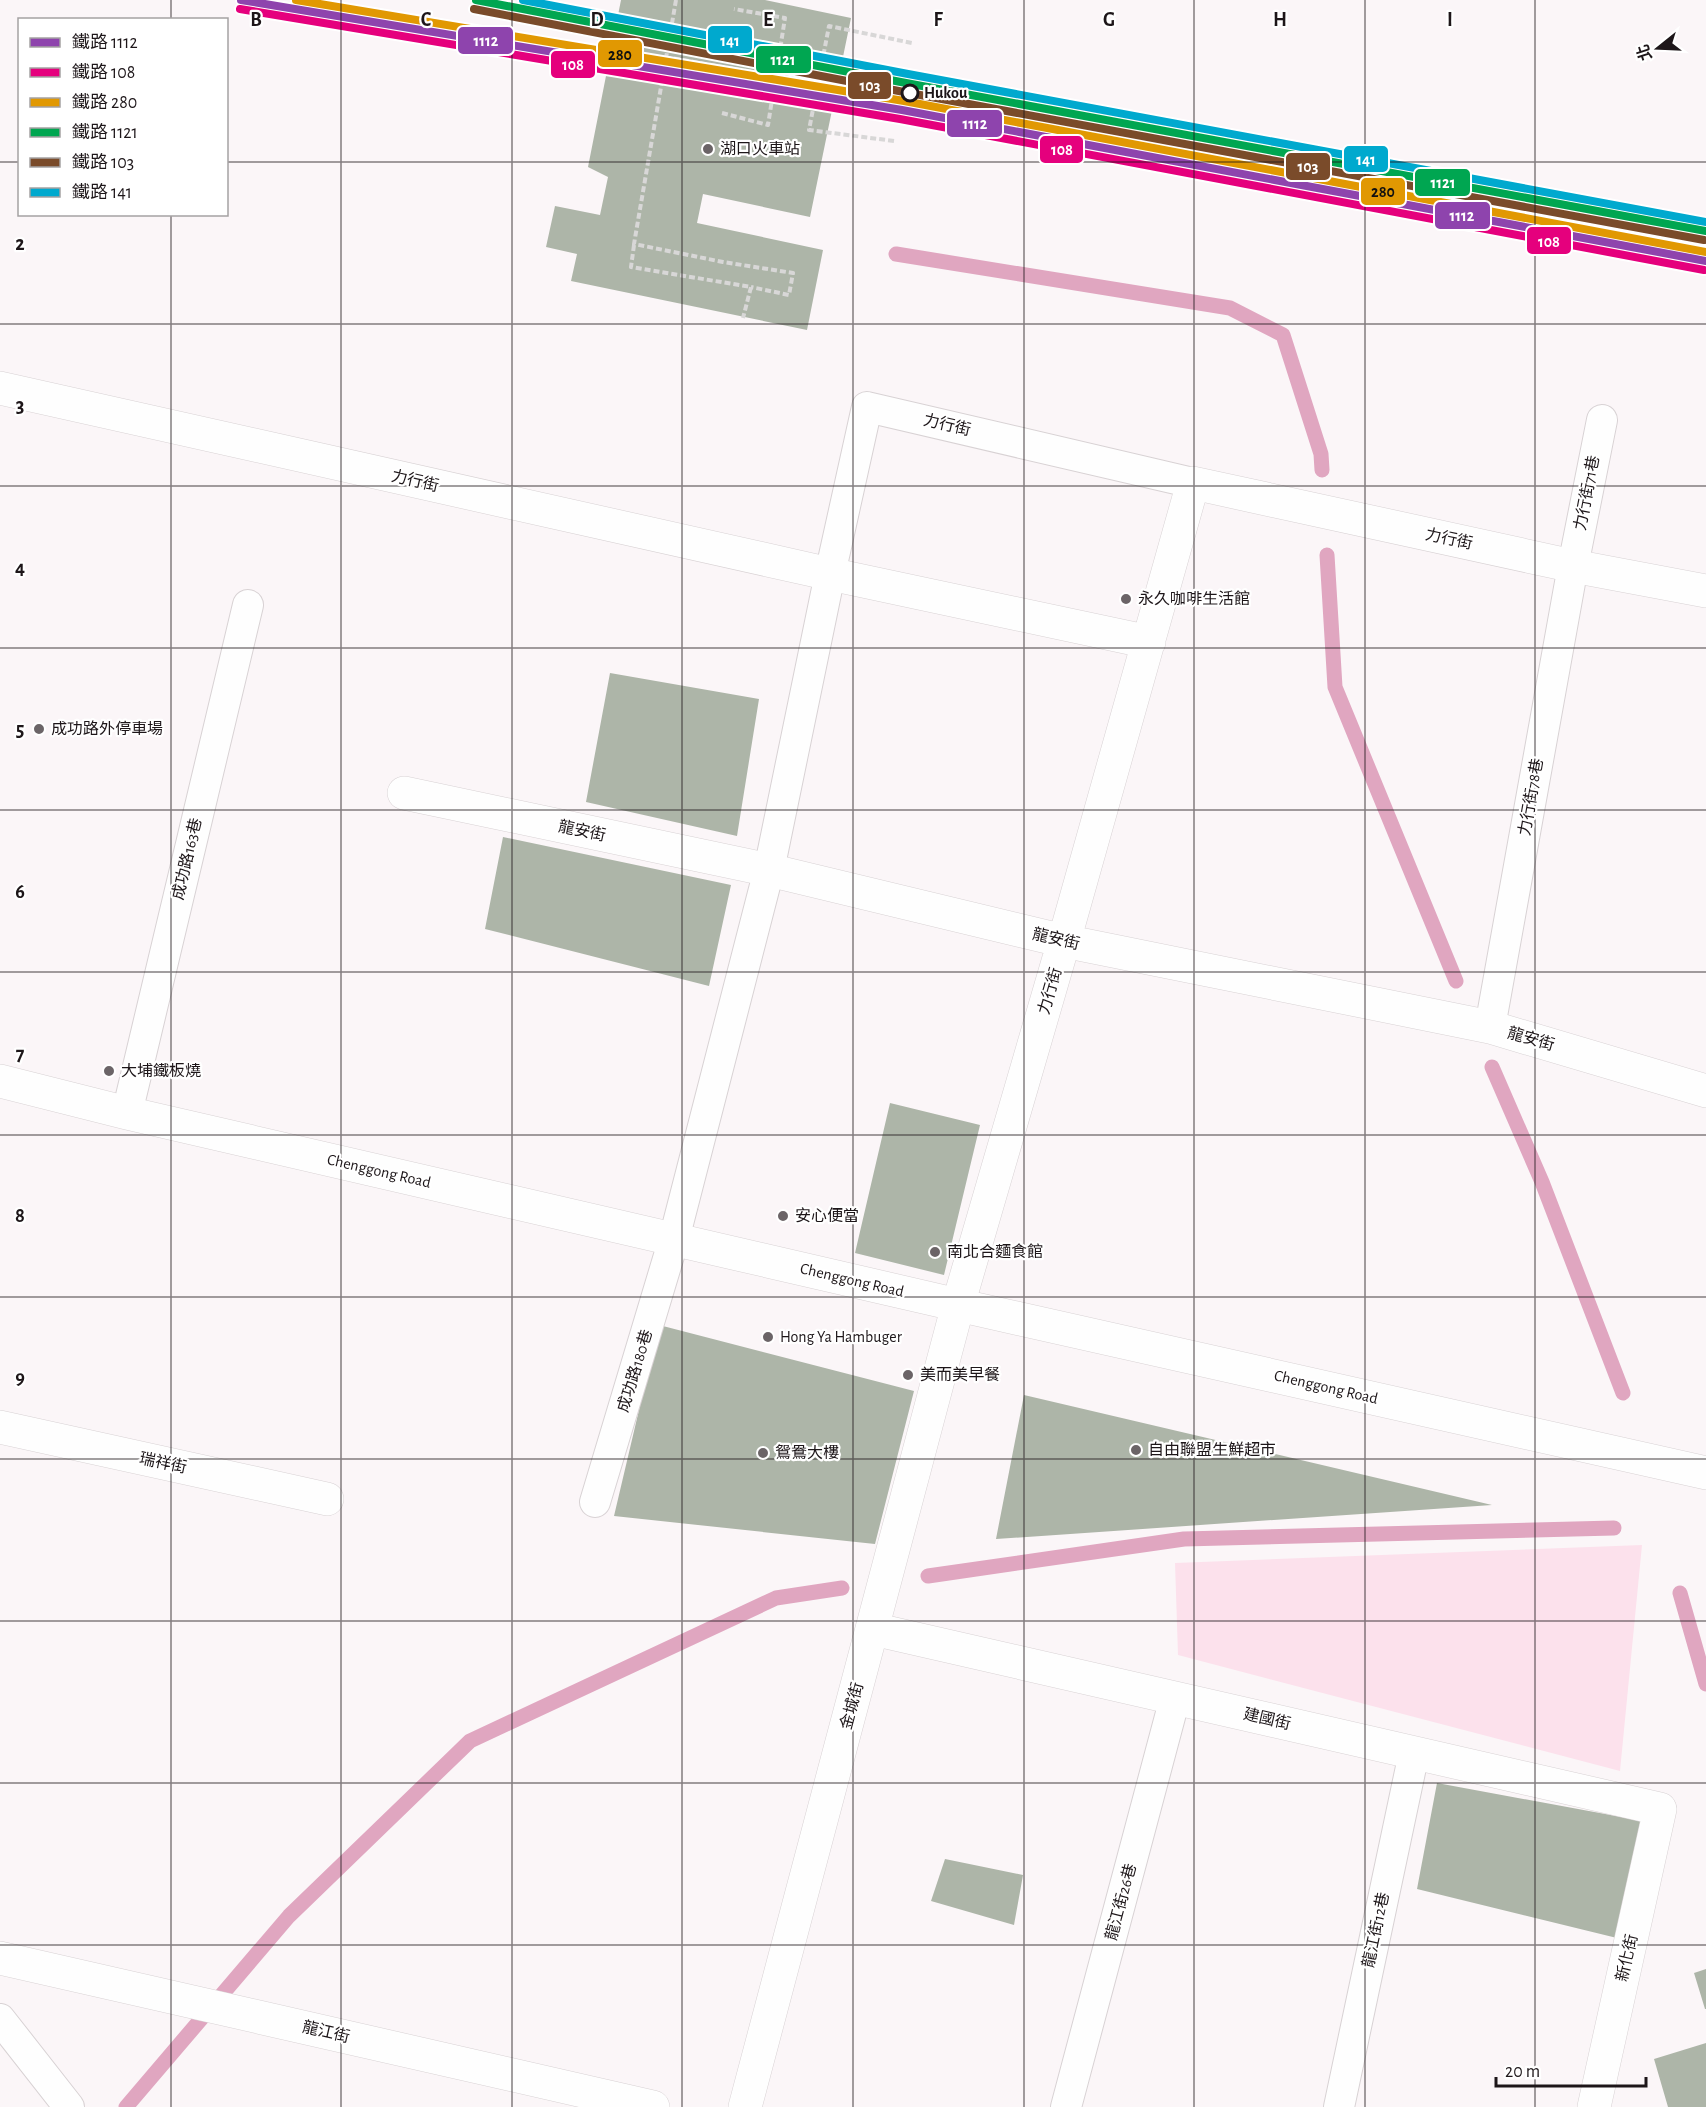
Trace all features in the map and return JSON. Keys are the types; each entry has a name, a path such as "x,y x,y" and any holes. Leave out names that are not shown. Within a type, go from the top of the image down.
{"street":[{"name":"力行街","path":"0,388 1149,642"},
{"name":"力行街","path":"958,1305 1194,483 1573,566 1706,591"},
{"name":"龍安街","path":"404,793 769,870 1064,941 1490,1027 1706,1091"},
{"name":"Chenggong Road","path":"0,1081 127,1113 958,1305 1706,1473"},
{"name":"金城街","path":"745,2107 958,1305"},
{"name":"瑞祥街","path":"0,1427 327,1499"},
{"name":"建國街","path":"873,1629 1660,1809"},
{"name":"新化街","path":"1594,2107 1660,1809"},
{"name":"龍江街","path":"0,1958 653,2107"}],"lane":[{"name":"力行街","path":"830,573 867,407 1194,483"},
{"name":"力行街71巷","path":"1573,566 1602,420"},
{"name":"力行街78巷","path":"1490,1027 1573,566"},
{"name":"成功路180巷","path":"595,1502 674,1239 769,870 830,573"},
{"name":"成功路163巷","path":"127,1113 248,605"},
{"name":"龍江街26巷","path":"1066,2107 1175,1698"},
{"name":"龍江街12巷","path":"1339,2107 1414,1753"},
{"path":"0,2019 69,2107"}],"path":[{"path":"634,244 793,273 789,295 631,267 634,244 676,0"},
{"path":"722,113 768,125 784,18 734,9"},
{"path":"894,141 809,130 829,26 912,43"},
{"path":"666,57 818,85"},
{"path":"743,318 751,287"}],"shaded area":[{"path":"1642,1545 1620,1771 1178,1655 1175,1563"}],"building":[{"name":"湖口火車站","path":"621,0 765,0 851,18 810,217 703,194 697,223 823,250 807,330 571,281 577,254 546,247 555,206 600,215 608,177 588,167"},
{"path":"610,673 759,699 737,836 586,802"},
{"path":"503,837 731,885 709,986 485,929"},
{"path":"890,1103 980,1125 944,1275 855,1253"},
{"name":"鴛鴦大樓","path":"659,1325 914,1391 875,1544 614,1516"},
{"name":"自由聯盟生鮮超市","path":"1024,1395 1492,1505 996,1539"},
{"path":"1437,1783 1643,1821 1621,1939 1417,1889"},
{"path":"945,1859 1023,1875 1014,1925 931,1901"},
{"path":"1706,1969 1706,2009 1705,2009 1694,1973"},
{"path":"1706,2043 1706,2107 1668,2107 1654,2059"}],"waterway":[{"path":"896,254 1230,308 1283,335 1321,454 1322,470"},
{"path":"1327,555 1335,687 1456,981"},
{"path":"1492,1067 1542,1182 1623,1393"},
{"path":"928,1576 1184,1539 1614,1528"},
{"path":"126,2107 289,1916 470,1741 776,1598 842,1588"},
{"path":"1680,1593 1706,1684"}],"rail line":[{"name":"1112","path":"241,0 902,110 1706,261"},
{"name":"280","path":"296,0 904,101 1706,252"},
{"name":"1121","path":"476,0 906,83 1706,231"},
{"name":"141","path":"523,0 1706,222"},
{"name":"108","path":"240,9 900,119 1704,270"},
{"name":"103","path":"474,9 904,92 1704,240"}],"place":[{"name":"Hukou","path":"910,93"},
{"name":"湖口火車站","path":"708,149"},
{"name":"永久咖啡生活館","path":"1126,599"},
{"name":"成功路外停車場","path":"39,729"},
{"name":"大埔鐵板燒","path":"109,1071"},
{"name":"安心便當","path":"783,1216"},
{"name":"南北合麵食館","path":"935,1252"},
{"name":"Hong Ya Hambuger","path":"768,1337"},
{"name":"美而美早餐","path":"908,1375"},
{"name":"自由聯盟生鮮超市","path":"1136,1450"},
{"name":"鴛鴦大樓","path":"763,1453"}]}
